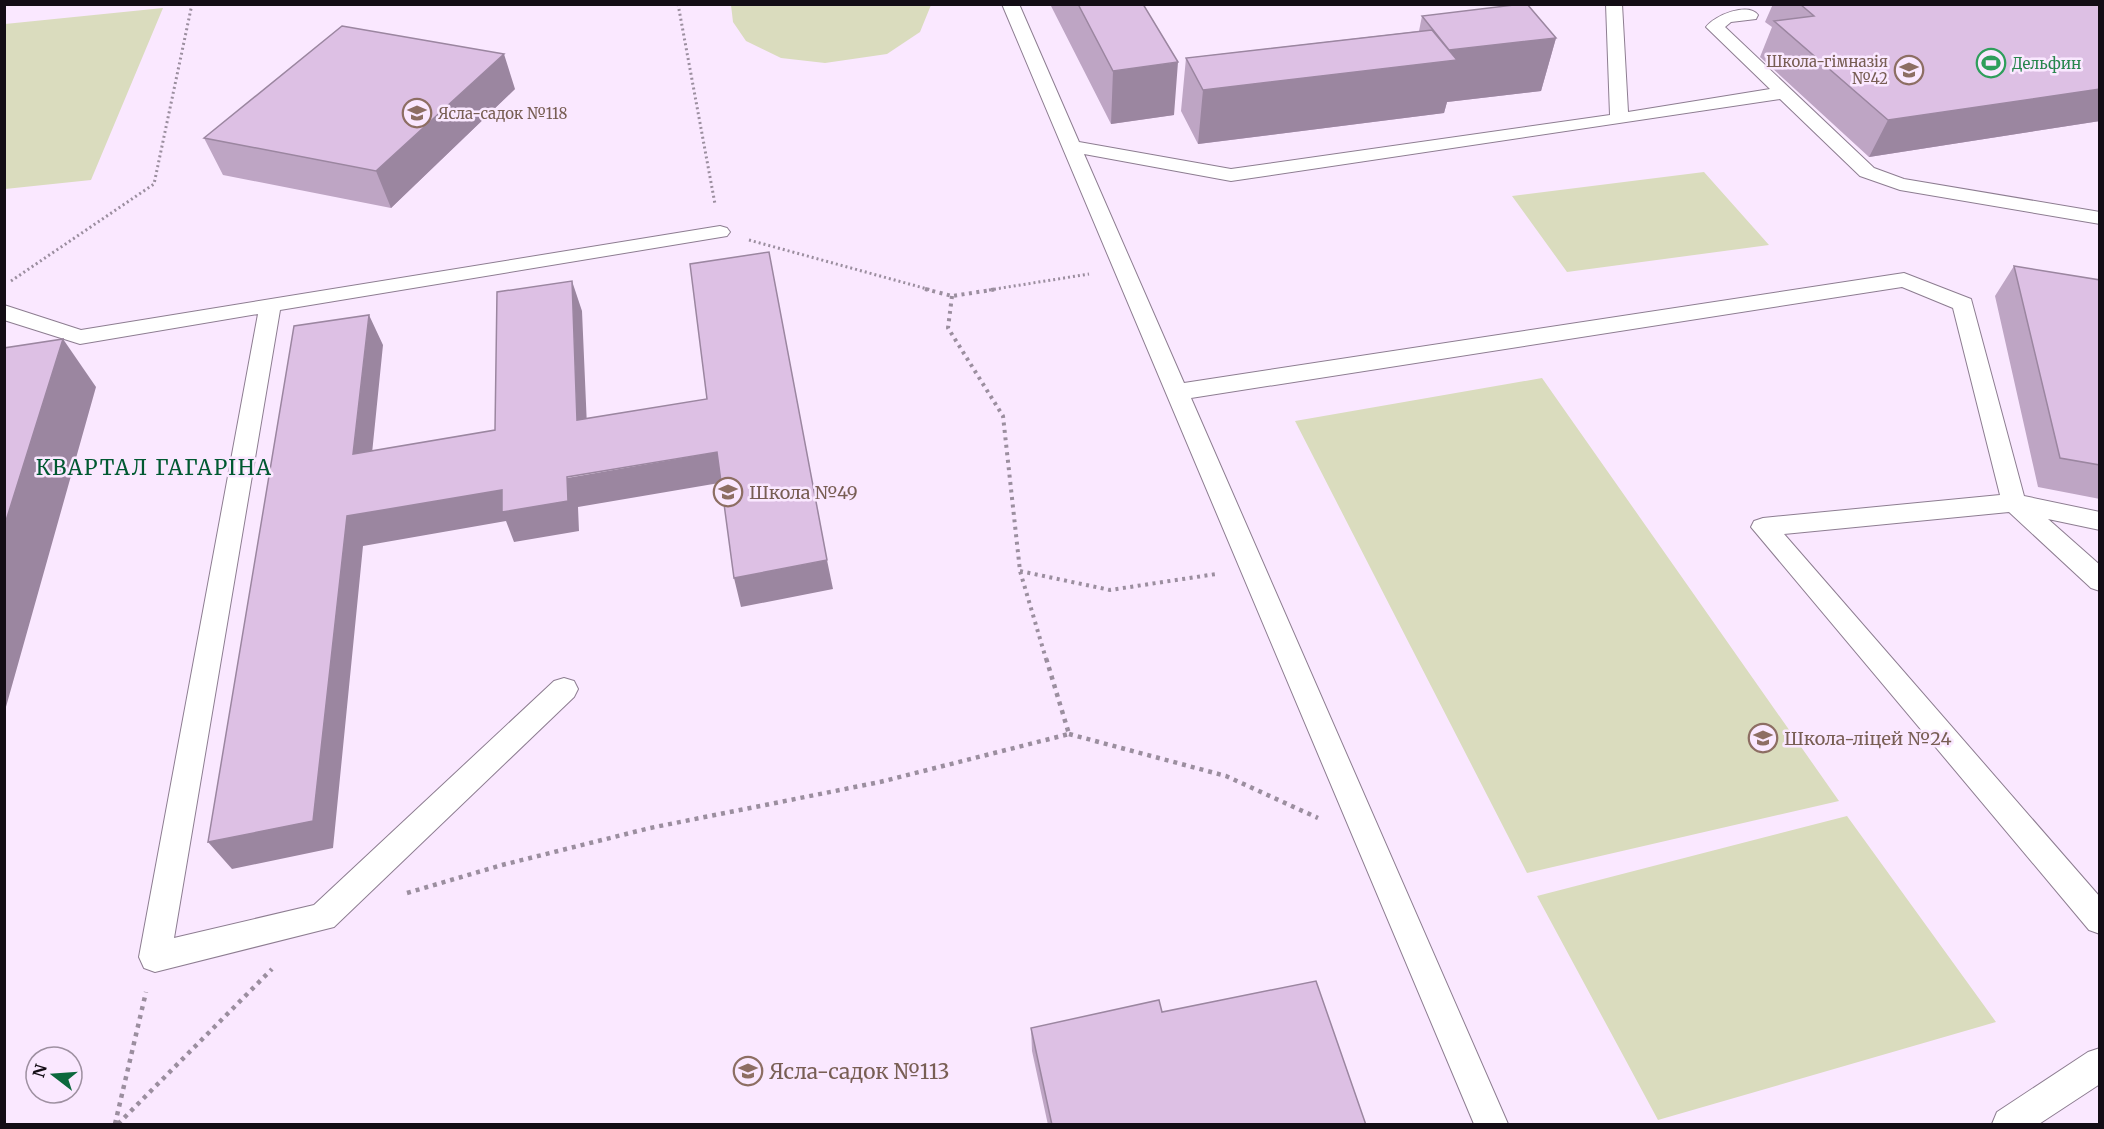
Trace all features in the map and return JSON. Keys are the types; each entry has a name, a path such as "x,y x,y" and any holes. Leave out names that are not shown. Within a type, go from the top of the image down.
{"lane":[{"path":"1010,4 1491,1125"},
{"path":"1614,4 1619,119"},
{"path":"1750,15 1726,18 1715,27 1867,172 1900,184 2100,218"},
{"path":"1071,146 1232,175 1782,93"},
{"path":"4,312 80,337 720,232"},
{"path":"1177,392 1904,280 1963,304 2014,502 2100,581"},
{"path":"270,305 155,957 323,917 564,689"},
{"path":"2100,521 2014,502 1763,527 2100,920"},
{"path":"2010,1125 2100,1064"}],"path":[{"path":"4,285 154,184 192,4"},
{"path":"678,4 720,232 952,296 1124,268"},
{"path":"952,296 948,327 1003,416 1020,571 1069,734"},
{"path":"1020,571 1110,590 1215,576 1243,548"},
{"path":"401,894 502,865 650,828 880,782 1069,734 1226,776 1320,819"},
{"path":"117,1125 155,957"},
{"path":"117,1125 274,967"}],"green space":[{"path":"731,4 931,5 920,32 887,54 825,63 781,58 746,41 733,22"},
{"path":"163,8 91,180 5,189 5,24"},
{"path":"1704,172 1769,245 1567,272 1512,196"},
{"path":"1542,378 1839,801 1527,873 1295,421"},
{"path":"1847,816 1996,1022 1658,1120 1537,896"}],"building":[{"path":"1078,4 1143,4 1178,62 1113,71"},
{"path":"1527,4 1556,38 1449,50 1422,16"},
{"path":"1800,4 2100,4 2100,89 1888,120 1774,21 1814,16"},
{"path":"342,26 504,54 376,171 204,138"},
{"path":"1432,30 1457,60 1203,90 1186,58"},
{"path":"769,252 827,560 734,578 717,452 567,477 568,501 502,512 502,490 347,516 313,821 208,842 294,326 369,315 353,454 495,430 497,292 572,281 577,420 707,399 690,264"},
{"path":"2014,266 2100,280 2100,465 2060,458"},
{"path":"63,339 4,527 4,348"},
{"path":"1316,981 1366,1125 1052,1125 1031,1028 1159,1000 1162,1012"}],"place":[{"name":"Дельфин","path":"1991,63"},
{"name":"Школа-гімназія №42","path":"1909,70"},
{"name":"Ясла-садок №118","path":"417,113"},
{"name":"Школа №49","path":"728,492"},
{"name":"Школа-ліцей №24","path":"1763,738"},
{"name":"Ясла-садок №113","path":"748,1071"}],"district":[{"name":"КВАРТАЛ ГАГАРІНА","path":"154,467"}]}
